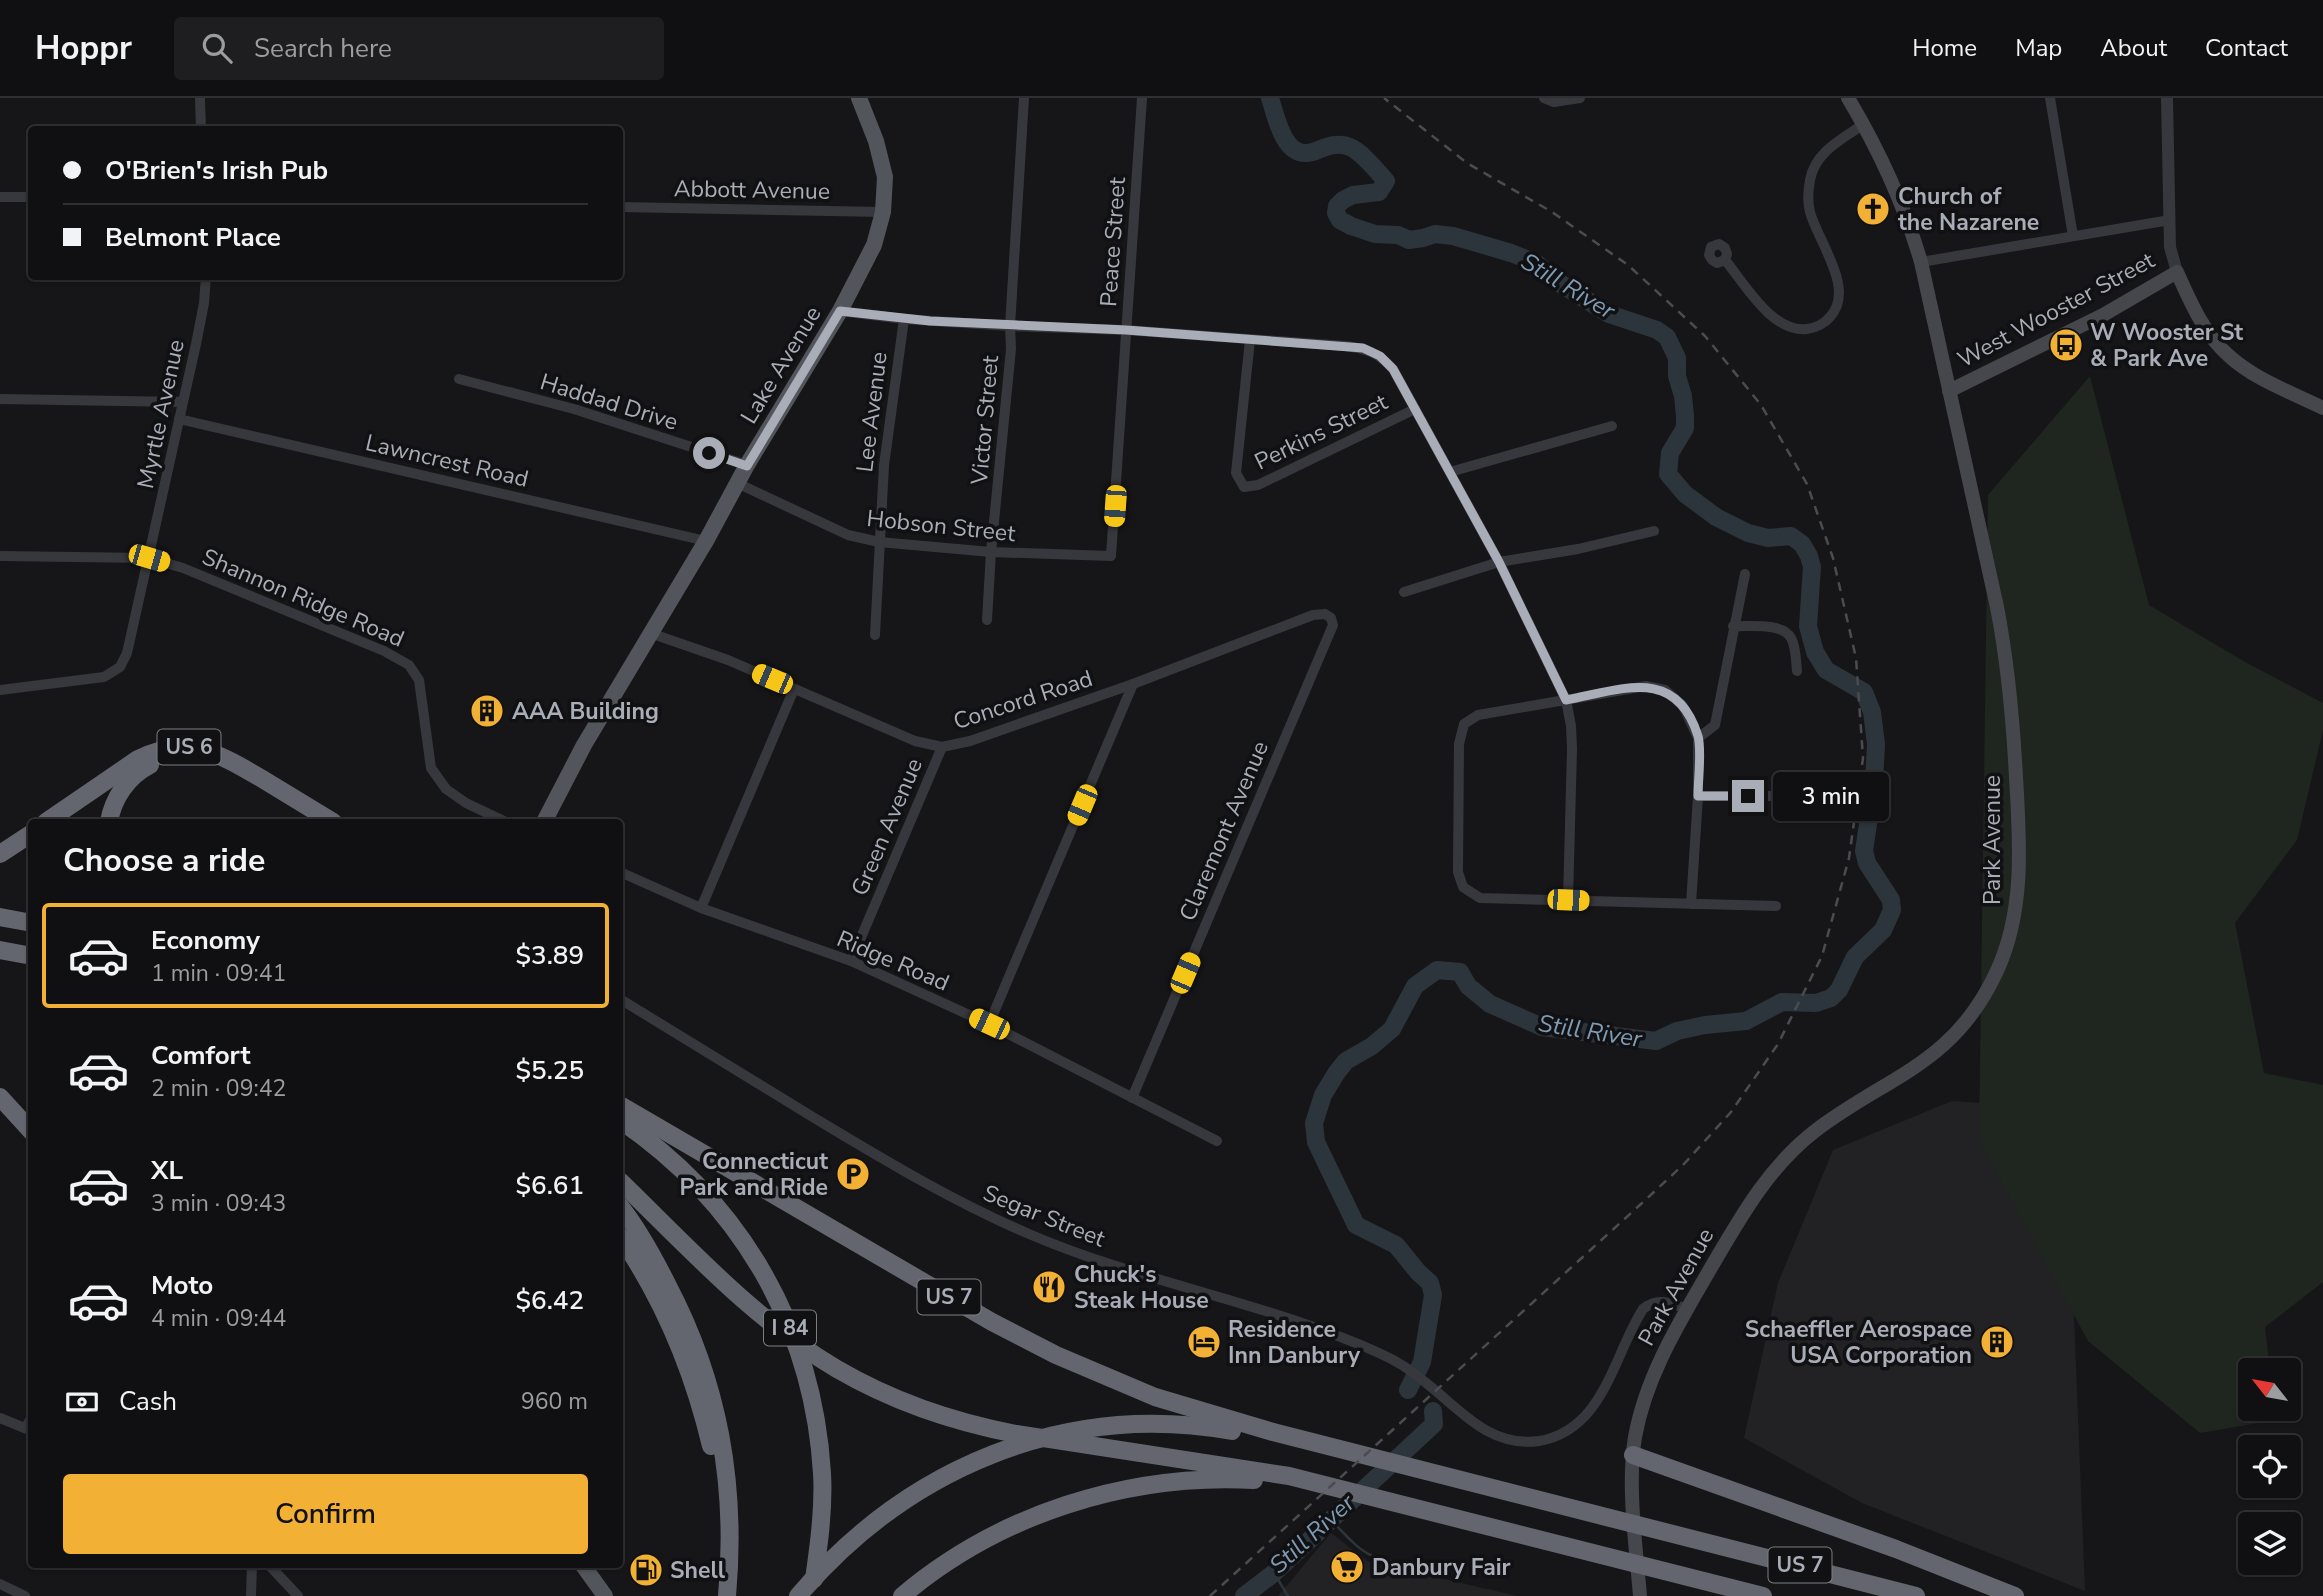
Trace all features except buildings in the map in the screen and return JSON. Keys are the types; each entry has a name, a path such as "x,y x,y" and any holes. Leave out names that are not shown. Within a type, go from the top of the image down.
{"highway":[{"name":"US 6","path":"50,819 153,751 187,747 202,749 229,760 328,819"},
{"path":"110,819 116,799 132,777 157,761 186,757 200,758 224,768 309,819"},
{"path":"0,854 28,836"},
{"path":"0,917 28,922"},
{"path":"0,950 28,955"},
{"path":"0,1097 28,1128"},
{"name":"US 7","path":"623,1107 992,1322 1056,1355 1122,1384 1188,1408 1300,1441 1461,1479 1916,1596"},
{"name":"I 84","path":"623,1122 670,1158 719,1208 761,1268 792,1331 812,1401 822,1474 819,1547 810,1596"},
{"path":"623,1184 709,1268 766,1318 812,1353 852,1377 900,1400 951,1419 1016,1434 1270,1477"},
{"path":"623,1210 641,1235 679,1307 694,1342 715,1409 728,1484 730,1525 725,1596"},
{"path":"623,1241 667,1317 703,1412 718,1486 725,1596"},
{"path":"798,1596 833,1557 872,1522 936,1480 996,1453 1052,1436 1101,1426 1168,1423 1300,1441"},
{"path":"1633,1455 1896,1549 2015,1596"},
{"path":"902,1596 928,1575 980,1542 1062,1505 1149,1485 1270,1477"},
{"name":"US 7","path":"1270,1477 1423,1511 1763,1596"},
{"path":"1683,1535 1875,1596"},
{"path":"1681,1576 1739,1596"}],"main road":[{"name":"Lake Avenue","path":"546,819 578,756 840,311 874,245 883,212 885,177 876,141 859,98"},
{"name":"Park Avenue","path":"1640,1596 1633,1455 1650,1385 1687,1309 1752,1200 1779,1163 1816,1130 1907,1074 1949,1042 1982,999 2005,954 2016,908 2019,863 2009,682 1997,607 1921,262 1904,208 1887,169 1848,98"},
{"name":"West Wooster Street","path":"1949,391 2103,315 2177,272"},
{"path":"2177,272 2192,306 2226,354 2260,378 2323,408"},
{"path":"585,1568 605,1596"}],"street":[{"path":"200,98 201,126"},
{"name":"Victor Street","path":"987,620 1011,349 1010,326 1024,98"},
{"name":"Peace Street","path":"1111,556 1142,98"},
{"path":"1544,98 1554,102 1580,98"},
{"path":"2050,98 2073,236"},
{"name":"West Wooster Street","path":"2166,98 2170,247 2177,272"},
{"path":"1725,260 1769,314 1782,325 1797,330 1814,328 1828,320 1837,309 1841,295 1811,214 1807,197 1810,177 1816,161 1827,150 1864,124"},
{"path":"0,197 28,197"},
{"name":"Abbott Avenue","path":"623,207 883,212"},
{"path":"1921,262 2170,220"},
{"name":"Myrtle Avenue","path":"0,690 104,677 120,667 127,653 149,558 204,303 206,280"},
{"path":"840,311 904,319 1126,330 1363,348 1380,356 1393,369 1499,562 1566,700 1572,749 1568,900"},
{"name":"Lee Avenue","path":"875,635 884,465 904,319"},
{"name":"Perkins Street","path":"1250,341 1236,473 1244,486 1258,485 1415,409"},
{"name":"Haddad Drive","path":"459,379 574,409 747,466"},
{"path":"0,399 182,402"},
{"name":"Lawncrest Road","path":"179,419 706,541"},
{"path":"1450,472 1612,426"},
{"name":"Hobson Street","path":"737,483 848,535 879,542 991,552 1111,556"},
{"path":"1404,592 1499,562 1578,549 1654,531"},
{"name":"Shannon Ridge Road","path":"0,556 149,558 183,568 384,651 409,665 419,680 431,768 446,789 466,803 500,819"},
{"path":"1698,737 1715,725 1745,574"},
{"name":"Concord Road","path":"650,633 728,660 915,741 942,747 970,741 1133,684 1313,615 1325,614 1331,618"},
{"name":"Claremont Avenue","path":"1132,1098 1333,625 1331,618"},
{"path":"1733,626 1777,628 1784,631 1792,638 1797,671"},
{"path":"989,1024 1133,684"},
{"path":"1690,904 1698,796 1698,737 1683,706 1665,690 1646,686 1478,715 1464,724 1459,744 1458,872 1463,887 1480,898 1568,900 1690,904 1776,906"},
{"path":"701,908 794,689"},
{"name":"Green Avenue","path":"851,961 942,747"},
{"path":"1698,796 1798,796"},
{"name":"Ridge Road","path":"623,874 701,908 851,961 989,1024 1217,1141"},
{"name":"Segar Street","path":"623,1001 905,1172 981,1212 1032,1236 1085,1255 1325,1331 1368,1348 1402,1365 1424,1380 1483,1430 1511,1440 1541,1440 1570,1429 1591,1410 1643,1309 1659,1301 1687,1309"},
{"path":"0,1418 28,1429"},
{"path":"251,1596 252,1568"},
{"path":"272,1568 298,1596"},
{"path":"0,1584 25,1596"}],"shaded area":[{"path":"2090,376 2149,605 2245,662 2323,703 2323,730 2297,840 2235,923 2264,1073 2323,1085 2323,1282 2265,1327 2269,1358 2238,1358 2238,1421 2270,1421 2200,1433 2088,1341 1979,1140 1988,495"},
{"path":"1952,1101 2114,1112 2070,1218 2085,1591 1862,1503 1744,1438 1778,1283 1833,1150"},
{"name":"Danbury Fair","path":"1331,1533 1367,1561 1517,1596 1278,1596"}],"waterway":[{"name":"Still River","path":"1270,98 1284,138 1290,146 1307,153 1334,145 1346,146 1364,157 1386,181 1379,192 1353,195 1343,200 1337,206 1336,213 1340,220 1375,234 1398,235 1409,240 1435,234 1453,236 1511,253 1536,263 1561,284 1609,314 1657,330 1667,337 1677,358 1677,376 1685,416 1685,428 1670,453 1668,474 1685,494 1716,517 1748,533 1768,538 1791,536 1802,544 1812,567 1808,626 1815,652 1826,670 1864,692 1872,712 1876,744 1874,783 1864,851 1867,863 1891,900 1892,910 1883,930 1855,957 1839,990 1831,998 1816,1003 1782,1002 1746,1021 1677,1031 1656,1041 1542,1027 1490,1004 1468,986 1460,972 1437,970 1415,986 1392,1029 1372,1046 1346,1061 1337,1072 1323,1095 1314,1123 1316,1142 1356,1225 1396,1245 1430,1283 1433,1295 1422,1362 1408,1390"},
{"name":"Still River","path":"1244,1596 1274,1573 1434,1424 1433,1411"},
{"path":"1331,1520 1368,1554 1424,1571"},
{"path":"1274,1573 1288,1596"}],"railway":[{"path":"1210,1596 1641,1204 1684,1164 1731,1112 1778,1044 1822,956 1849,858 1863,758 1856,658 1833,558 1807,484 1761,405 1705,336 1628,265 1552,212 1467,163 1384,98"}],"place":[{"name":"Church of the Nazarene","path":"1873,209"},
{"name":"W Wooster St & Park Ave","path":"2066,345"},
{"name":"AAA Building","path":"487,711"},
{"name":"Connecticut Park and Ride","path":"853,1174"},
{"name":"Chuck's Steak House","path":"1049,1287"},
{"name":"Residence Inn Danbury","path":"1204,1342"},
{"name":"Schaeffler Aerospace USA Corporation","path":"1997,1342"},
{"name":"Danbury Fair","path":"1347,1567"},
{"name":"Shell","path":"646,1570"}],"route":[{"path":"709,453 747,466 840,311 930,321 1126,330 1363,348 1380,356 1393,369 1499,562 1566,700 1646,686 1665,690 1683,706 1698,737 1698,796 1748,796"}]}
